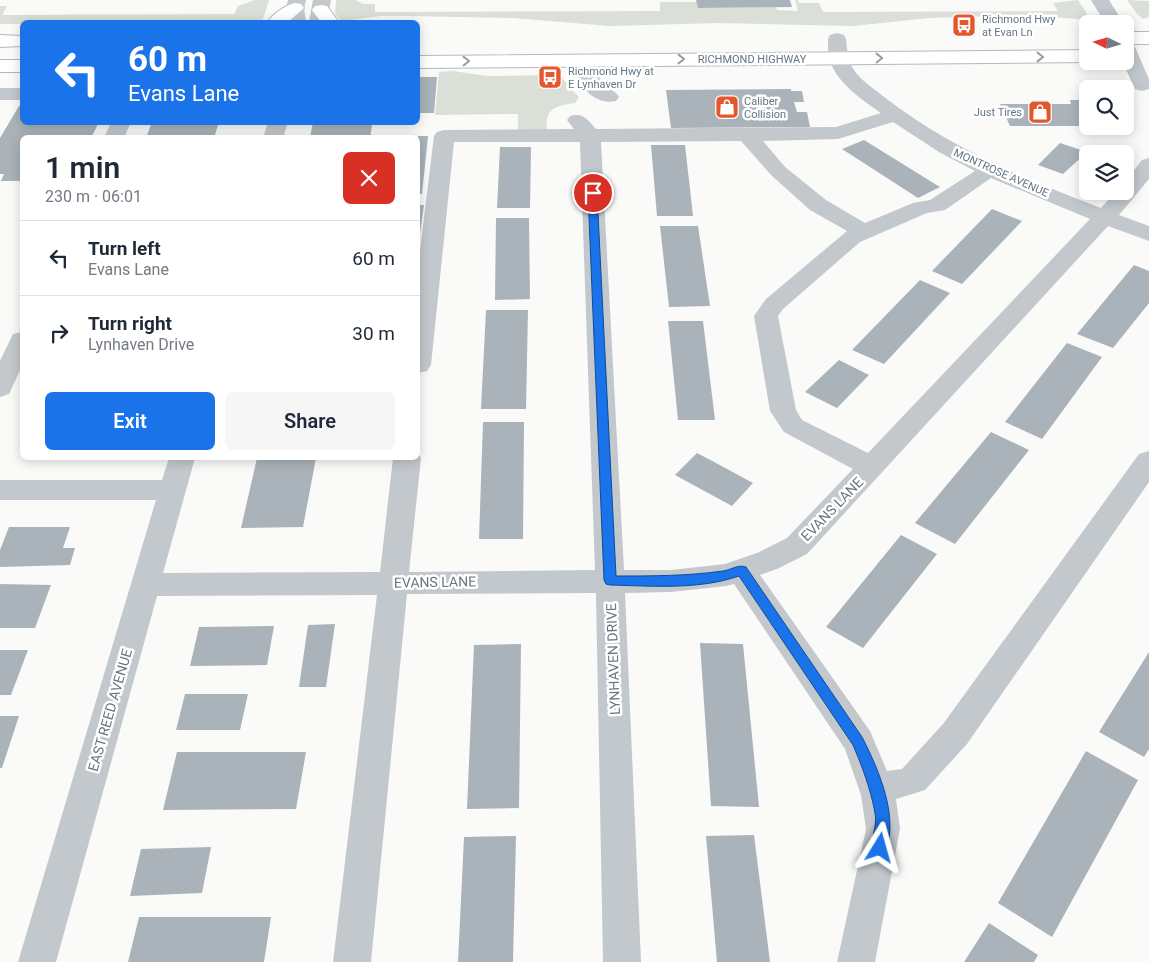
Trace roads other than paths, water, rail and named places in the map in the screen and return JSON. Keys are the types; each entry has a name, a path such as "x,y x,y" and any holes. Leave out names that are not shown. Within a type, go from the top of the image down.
{"highway":[{"path":"280,20 296,10"},
{"path":"1134,48 1149,38"},
{"path":"0,41 20,41"},
{"name":"RICHMOND HIGHWAY","path":"420,62 590,60 837,44 1079,56"},
{"path":"0,66 20,66"}],"street":[{"path":"1100,0 1109,15"},
{"name":"MONTROSE AVENUE","path":"837,44 842,68 866,92 896,116 948,148 990,170 1149,234"},
{"path":"590,60 588,80 591,86 609,97"},
{"path":"1134,60 1142,85"},
{"path":"0,94 20,94"},
{"path":"420,347 444,136 584,128 747,135 838,132 896,116"},
{"name":"LYNHAVEN DRIVE","path":"584,128 610,580 622,962"},
{"path":"747,135 778,171 818,205 864,232"},
{"name":"EVANS LANE","path":"146,585 671,581 726,575 768,561 797,546 1134,185 1149,164"},
{"path":"872,467 793,426 783,411 766,316 774,304 852,237 920,208 937,205 990,170"},
{"path":"0,388 20,344"},
{"name":"EAST REED AVENUE","path":"37,962 181,460"},
{"path":"352,962 407,460"},
{"path":"875,787 900,784 913,780 955,734 1149,461"},
{"path":"0,490 173,490"},
{"path":"741,570 858,741 867,760 883,814 883,829 856,962"}],"place":[{"name":"Richmond Hwy at Evan Ln","path":"964,25"},
{"name":"Richmond Hwy at E Lynhaven Dr","path":"550,77"},
{"name":"Caliber Collision","path":"727,107"},
{"name":"Just Tires","path":"1040,112"}]}
